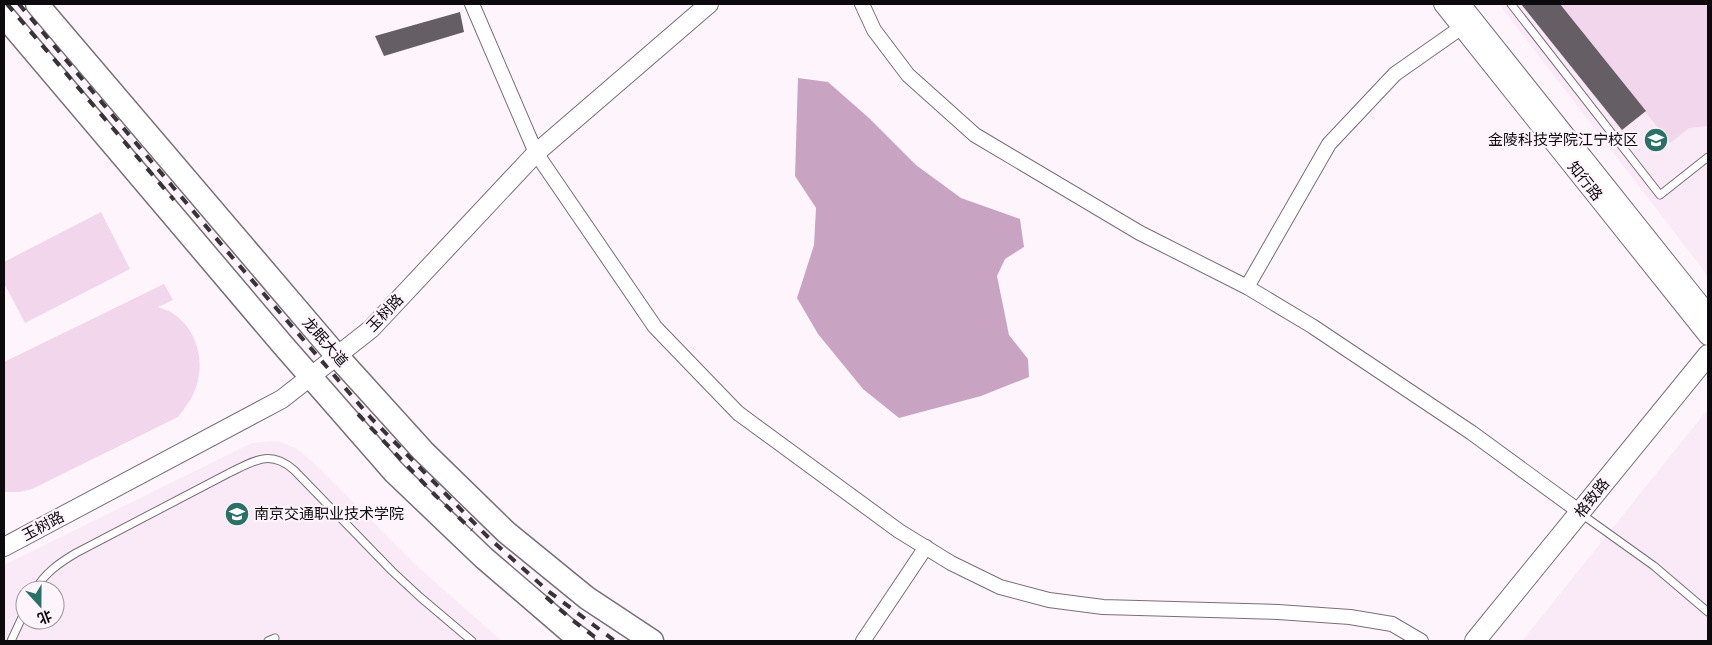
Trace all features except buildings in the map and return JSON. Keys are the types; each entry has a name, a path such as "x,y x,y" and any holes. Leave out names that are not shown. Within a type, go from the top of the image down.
{"main road":[{"name":"龙眠大道","path":"37,4 337,356 423,451 506,532 587,598 652,641"},
{"path":"4,16 310,377 394,472 484,558 583,641"},
{"name":"格致路","path":"1475,641 1708,354"}],"street":[{"path":"472,4 536,153 655,327 738,413 899,531 951,563 1000,587 1049,600 1103,607 1350,616 1392,624 1422,641"},
{"name":"玉树路","path":"4,547 282,399 371,329 536,153 709,4"},
{"path":"862,4 874,30 908,75 975,135 1140,233 1247,288 1312,326 1472,433 1580,512"},
{"name":"知行路","path":"1443,4 1708,336"},
{"name":"知行路","path":"1461,4 1708,314"},
{"path":"1247,288 1329,144 1395,74 1462,27"},
{"path":"863,641 926,548"}],"lane":[{"path":"1511,4 1660,195 1708,158"},
{"path":"41,580 54,567 76,553 229,473 256,461 272,458 284,462 294,470 392,571 472,641"},
{"path":"1580,512 1654,566 1708,612"}],"shaded area":[{"name":"金陵科技学院江宁校区","path":"1499,4 1708,4 1708,276"},
{"path":"1560,4 1708,4 1708,126 1689,128 1670,143"},
{"path":"798,78 828,82 869,118 916,165 961,198 1020,219 1024,247 1005,259 997,276 1009,335 1028,359 1029,377 981,396 899,418 863,389 818,334 797,298 814,245 816,208 795,176"},
{"path":"101,212 130,269 25,323 4,283 4,262"},
{"path":"164,284 173,300 158,307 169,311 187,326 199,354 200,364 196,389 178,417 32,489 20,492 4,492 4,362"},
{"path":"1708,409 1708,641 1522,641"},
{"name":"南京交通职业技术学院","path":"278,441 297,449 314,463 419,568 502,641 4,641 4,565 252,443"}],"railway":[{"path":"7,4 174,200"},
{"path":"19,4 226,250 371,418 489,538 548,591 615,641"},
{"path":"358,414 435,495 472,530"},
{"path":"546,597 600,641"}],"place":[{"name":"金陵科技学院江宁校区","path":"1656,140"},
{"name":"南京交通职业技术学院","path":"237,514"}]}
